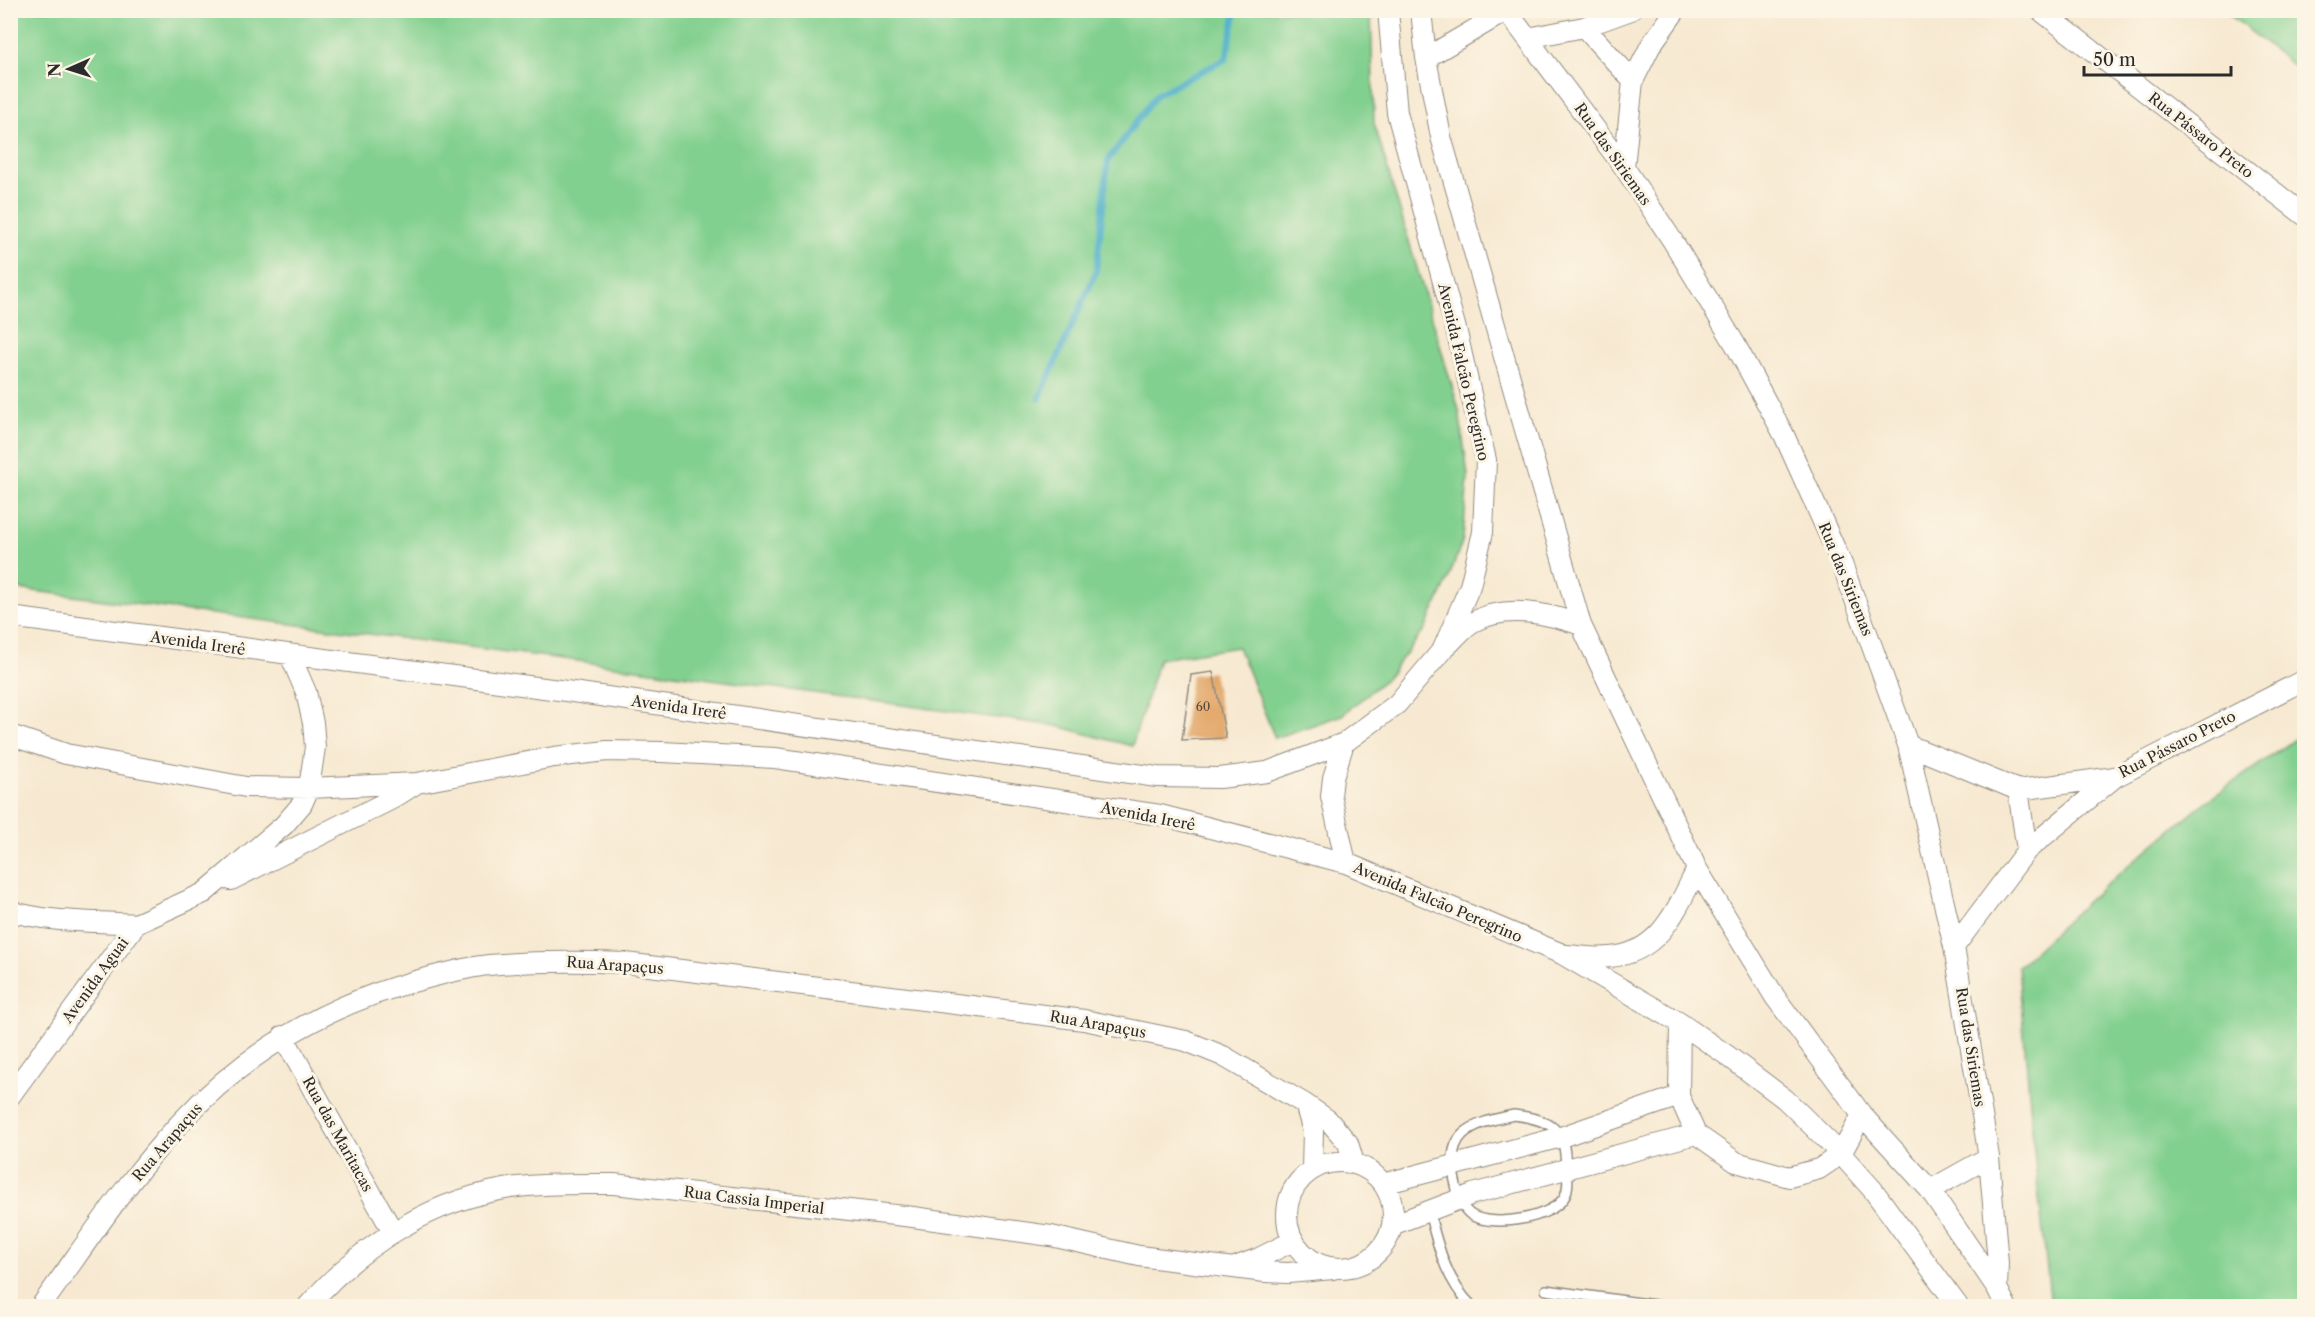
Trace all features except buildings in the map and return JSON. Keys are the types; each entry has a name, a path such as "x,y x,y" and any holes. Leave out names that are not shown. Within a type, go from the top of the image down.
{"street":[{"name":"Avenida Falcão Peregrino","path":"1388,10 1397,113 1457,333 1486,459 1483,532 1470,586 1443,649 1397,704 1344,743 1332,778 1332,796 1346,863 1562,954 1680,1023 1728,1056 1785,1099 1841,1154 1873,1190 1958,1306"},
{"path":"1421,10 1426,58 1440,137 1581,625 1697,868 1775,996 1862,1115 1930,1190 1997,1288 2006,1306"},
{"path":"1528,38 1584,27 1631,10"},
{"path":"1624,167 1632,81 1651,45 1676,10"},
{"name":"Rua Pássaro Preto","path":"2040,10 2304,215"},
{"name":"Rua das Siriemas","path":"1426,58 1506,11 1624,167 1674,243 1735,344 1784,435 1842,564 1908,745 1954,947 1989,1157 1998,1263 1997,1288"},
{"path":"1584,27 1632,81"},
{"path":"1443,649 1472,622 1498,612 1525,612 1581,625"},
{"name":"Avenida Irerê","path":"10,617 559,690 1157,777 1220,778 1267,772 1344,743"},
{"path":"290,655 306,692 313,723 315,747 309,788"},
{"name":"Rua Pássaro Preto","path":"1908,745 2018,790 2115,777 2304,680"},
{"path":"10,735 66,754 246,787 309,788 417,783"},
{"name":"Avenida Irerê","path":"417,783 555,757 607,751 775,758 1160,815 1346,863"},
{"path":"1954,947 2027,850 2115,777"},
{"name":"Avenida Aguai","path":"10,1096 136,924 204,893 392,799 417,783"},
{"name":"Avenida Aguai","path":"204,893 284,825 302,804 309,788"},
{"path":"2018,790 2027,850"},
{"path":"1562,954 1607,958 1623,956 1647,945 1672,920 1697,868"},
{"path":"15,911 136,924"},
{"name":"Rua Arapaçus","path":"45,1303 112,1206 181,1122 226,1080 283,1036 351,1001 409,982 487,965 577,961 625,963 1084,1020 1186,1041 1223,1056 1328,1120 1348,1143 1354,1163"},
{"path":"1680,1023 1678,1096 1696,1134 1736,1162 1789,1177 1819,1169 1841,1154 1862,1115"},
{"name":"Rua das Maritacas","path":"283,1036 393,1232"},
{"path":"1383,1184 1561,1137 1678,1096"},
{"path":"1305,1104 1313,1131 1312,1169"},
{"path":"1392,1225 1459,1198 1696,1134"},
{"path":"1930,1190 1989,1157"},
{"path":"1480,1158 1488,1190"},
{"path":"1340,1161 1354,1163 1371,1171 1383,1184 1390,1197 1393,1211 1392,1225 1387,1240 1378,1253 1365,1263 1349,1268 1333,1269 1317,1264 1303,1255 1293,1241 1287,1226 1286,1209 1290,1193 1299,1179 1312,1169 1325,1163 1340,1161"},
{"name":"Rua Cassia Imperial","path":"308,1306 362,1254 393,1232 430,1212 496,1191 564,1184 614,1184 913,1217 1051,1236 1138,1256 1232,1268 1288,1273 1333,1269"},
{"name":"Rua Cassia Imperial","path":"1232,1268 1293,1241"}],"lane":[{"path":"1514,1115 1531,1117 1546,1123 1561,1137 1568,1185 1561,1202 1524,1219 1495,1221 1479,1219 1469,1214 1459,1198 1451,1166 1452,1154 1458,1138 1471,1128 1493,1119 1514,1115"},
{"path":"1429,1212 1443,1263 1462,1297 1472,1306"},
{"path":"1546,1290 1662,1306"}],"green space":[{"path":"11,10 1371,11 1374,123 1459,410 1468,476 1463,539 1448,580 1425,629 1387,678 1342,715 1275,738 1238,647 1159,659 1132,746 1057,726 11,588"},
{"path":"2225,11 2304,11 2304,74"},
{"path":"2304,733 2304,1306 2051,1306 2035,1161 2018,967 2092,897 2197,808"}],"waterway":[{"path":"1039,399 1096,272 1108,160 1157,94 1226,59 1236,10"}]}
